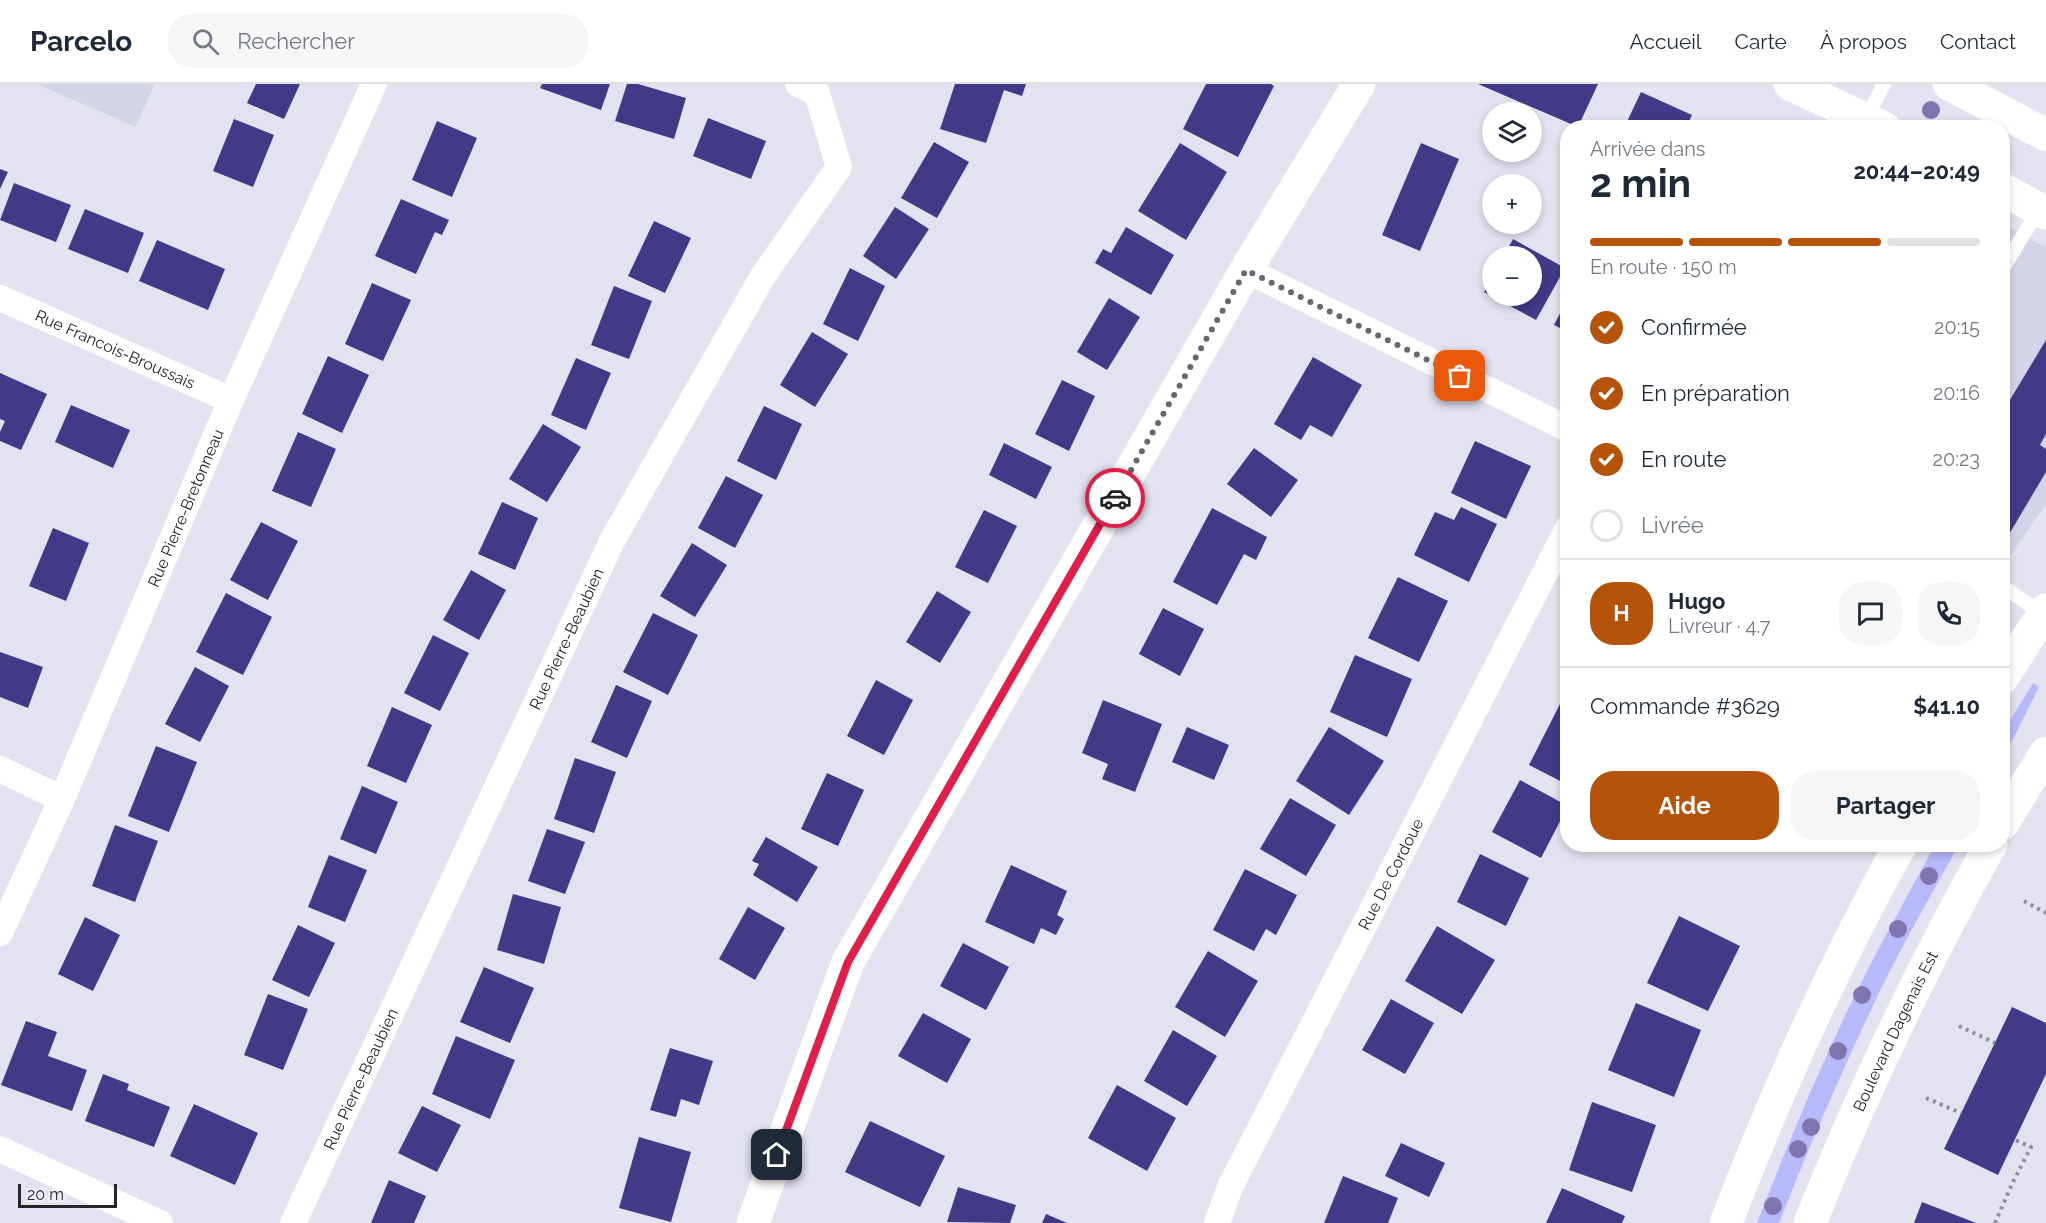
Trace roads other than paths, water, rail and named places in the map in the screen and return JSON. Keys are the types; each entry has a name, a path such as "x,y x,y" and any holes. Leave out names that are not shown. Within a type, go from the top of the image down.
{"street":[{"name":"Rue Pierre-Bretonneau","path":"0,933 62,799 231,400 374,84"},
{"name":"Rue Pierre-Beaubien","path":"293,1223 612,541 763,276 839,167 817,93 798,84"},
{"path":"756,1222 848,962 1246,270 1359,84"},
{"path":"1790,84 1868,120"},
{"path":"1949,84 2044,130"},
{"path":"2010,193 2043,211"},
{"path":"1246,270 1560,425"},
{"name":"Rue Francois-Broussais","path":"0,298 231,400"},
{"name":"Rue De Cordoue","path":"1217,1223 1230,1187 1560,544"},
{"path":"2010,666 2045,612"},
{"path":"2010,811 2046,753"},
{"path":"0,769 62,799"},
{"path":"1726,1223 1751,1156 1792,1063 1854,932 1897,852"},
{"name":"Boulevard Dagenais Est","path":"1810,1223 1841,1147 1896,1025 1987,852"},
{"path":"0,1149 160,1223"}],"lane":[{"path":"1876,120 1884,84"},
{"path":"2010,258 2043,211"},
{"path":"2010,591 2045,612"}]}
